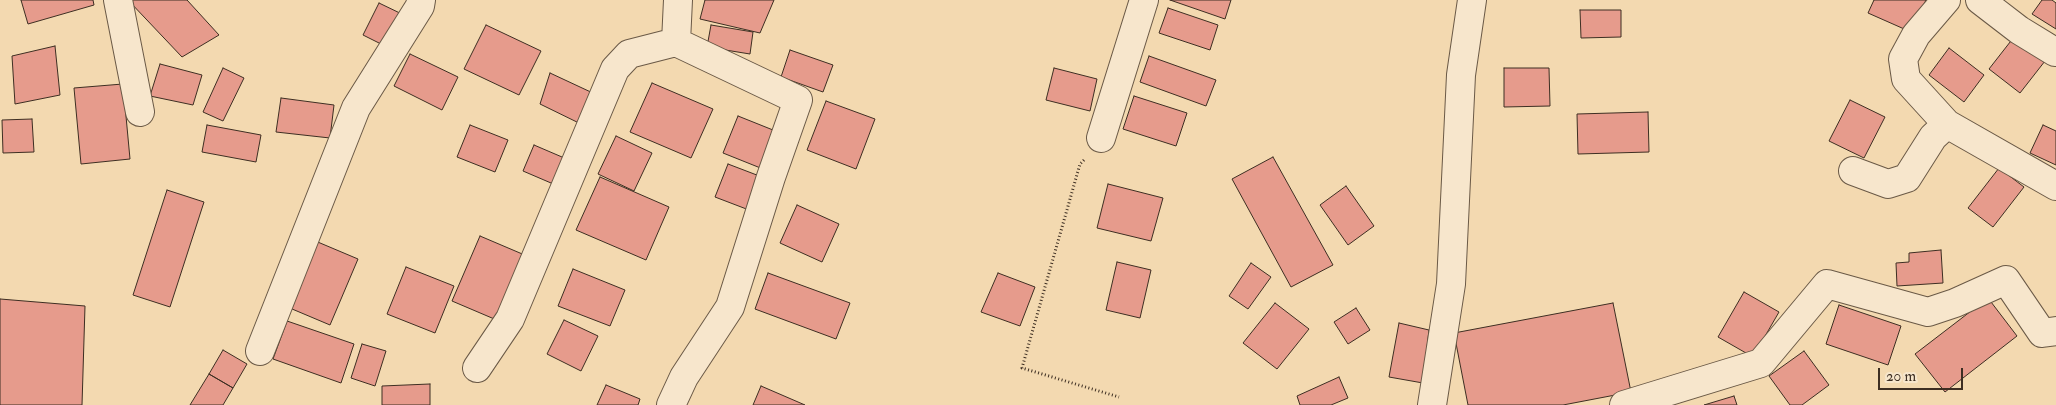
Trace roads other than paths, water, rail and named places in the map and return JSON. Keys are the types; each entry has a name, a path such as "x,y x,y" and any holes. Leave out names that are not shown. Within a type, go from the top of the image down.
{"street":[{"path":"118,0 140,112"},
{"path":"260,351 356,108 420,6 421,0"},
{"path":"676,42 678,0"},
{"path":"1101,138 1144,0"},
{"path":"1432,405 1451,284 1462,75 1472,0"},
{"path":"1946,0 1916,35 1903,59 1906,79 1947,124 2056,186"},
{"path":"1980,0 2019,30 2055,52"},
{"path":"477,368 510,319 615,69 629,54 676,42 798,100 771,177 730,307 684,378 671,405"},
{"path":"1853,171 1888,184 1906,178 1933,137 1947,124"},
{"path":"1624,405 1761,363 1827,284 1928,312 1955,303 2006,280 2042,333 2056,331"}]}
